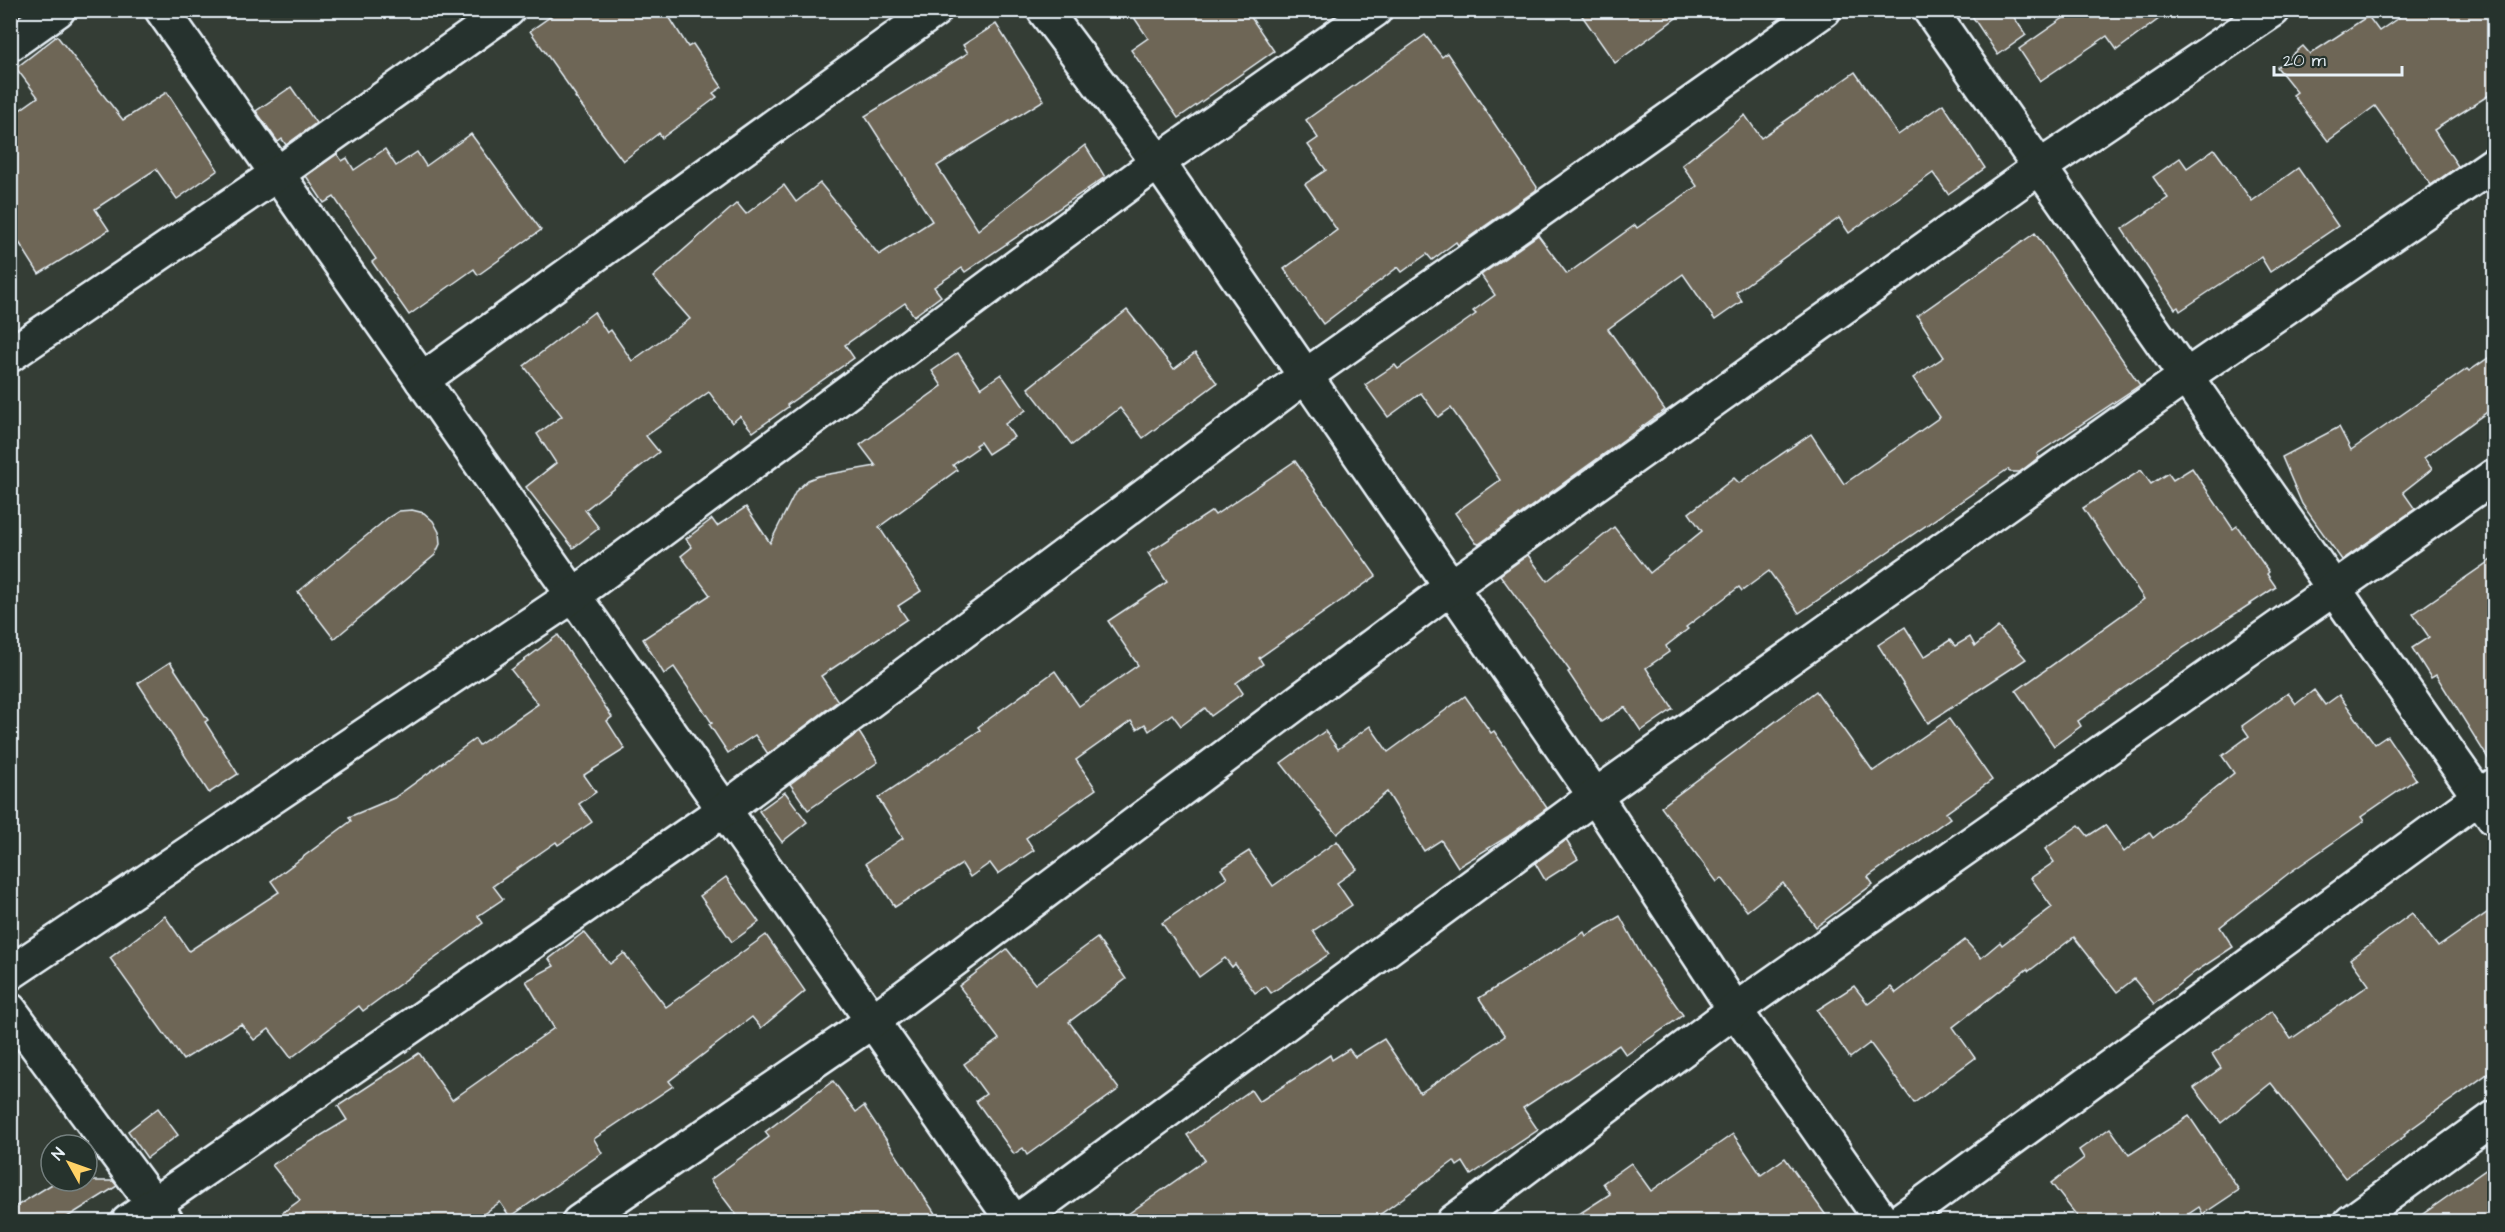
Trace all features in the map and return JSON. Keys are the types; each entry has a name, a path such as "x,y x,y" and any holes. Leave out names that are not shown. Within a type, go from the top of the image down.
{"street":[{"path":"10,44 58,10"},
{"path":"162,10 1015,1221 1595,796 2185,377 2494,164"},
{"path":"10,355 277,174 508,10"},
{"path":"422,380 935,10"},
{"path":"1044,10 1158,162 1304,377 1595,796 1735,1010 1883,1221"},
{"path":"10,974 574,595 1158,162 1375,10"},
{"path":"10,1010 150,1216 725,809 1304,377 1824,10"},
{"path":"1898,1221 2489,800 2332,588 1930,10"},
{"path":"579,1221 874,1020 1451,587 2040,167 2273,10"},
{"path":"1453,1221 1735,1010 2494,476"},
{"path":"2351,1221 2494,1118"}],"building":[{"path":"560,10 665,10 688,47 693,44 722,87 713,93 717,97 662,138 659,133 623,161 575,97 530,31"},
{"path":"1129,10 1246,10 1274,51 1178,118 1131,50 1148,38"},
{"path":"1578,10 1687,10 1615,63"},
{"path":"1968,10 2009,10 2026,35 1998,55"},
{"path":"2075,10 2171,10 2117,50 2107,36 2040,81 2019,49"},
{"path":"2410,10 2494,10 2494,92 2434,130 2458,166 2431,185 2375,106 2328,141 2293,95 2297,92 2277,67 2303,46 2310,54 2368,16 2379,31"},
{"path":"996,24 1044,100 937,166 978,230 1085,145 1105,177 965,272 962,268 934,287 941,296 914,316 905,303 845,345 854,358 753,432 740,416 732,423 709,392 646,436 659,452 585,510 599,528 573,548 526,487 556,463 537,434 562,416 524,366 594,312 607,333 611,330 632,361 690,319 653,277 737,203 746,214 784,185 796,202 820,183 879,255 932,221 865,116 968,53 963,45"},
{"path":"1425,35 1442,57 1447,53 1537,187 1536,190 1458,245 1456,242 1432,260 1427,254 1402,272 1398,267 1323,324 1284,269 1337,230 1305,184 1326,170 1308,145 1318,138 1306,120"},
{"path":"57,36 123,120 167,92 218,170 177,199 156,169 95,209 109,230 39,274 10,228 10,117 38,97 16,68"},
{"path":"1855,72 1898,135 1943,104 1985,168 1948,194 1933,173 1849,233 1839,218 1736,292 1742,301 1715,320 1683,274 1608,329 1665,410 1479,544 1476,543 1455,513 1500,480 1471,436 1451,408 1438,417 1421,393 1388,417 1365,385 1395,365 1398,369 1476,314 1473,311 1495,295 1481,275 1538,235 1567,274 1635,225 1637,228 1697,186 1682,165 1745,115 1761,138"},
{"path":"291,87 316,123 286,145 282,139 278,142 256,111"},
{"path":"471,134 541,230 478,275 474,269 409,315 372,262 376,259 334,197 324,203 306,176 337,154 342,161 347,158 354,170 385,149 396,166 417,152 426,166"},
{"path":"2214,149 2252,201 2298,168 2338,226 2270,272 2261,257 2180,311 2178,307 2175,309 2122,229 2168,198 2153,177 2180,158 2187,168"},
{"path":"2035,233 2140,385 2037,454 2039,457 2020,472 2010,472 2008,469 1799,613 1769,571 1742,591 1739,587 1686,627 1688,629 1666,646 1669,652 1646,668 1673,709 1641,731 1625,707 1601,722 1568,672 1570,671 1500,575 1528,555 1547,581 1614,527 1650,573 1702,531 1689,513 1734,478 1739,483 1811,434 1844,484 1940,417 1913,378 1944,357 1917,316"},
{"path":"1127,310 1174,369 1195,353 1217,383 1143,438 1120,408 1072,445 1028,388"},
{"path":"958,353 981,388 1001,374 1026,410 1005,424 1014,437 988,454 980,442 975,445 977,448 953,465 957,470 879,527 921,591 898,606 907,619 821,676 838,701 768,754 755,735 728,753 709,724 712,723 674,667 664,674 643,639 710,595 681,556 692,547 686,539 712,519 717,526 746,507 770,543 796,491 808,480 818,476 876,466 860,445 942,386 932,371"},
{"path":"2494,354 2494,407 2424,458 2432,469 2403,492 2415,509 2342,560 2302,504 2282,457 2339,427 2351,450 2467,369 2469,371"},
{"path":"1295,461 1376,576 1259,658 1263,664 1236,683 1243,693 1211,716 1205,708 1181,726 1172,714 1149,731 1145,724 1137,729 1131,721 1076,760 1096,789 1026,838 1034,850 998,874 990,863 970,877 962,864 895,907 866,863 903,838 878,798 980,730 978,727 1055,671 1079,706 1138,665 1108,621 1167,582 1148,553 1212,511 1215,515"},
{"path":"2192,468 2233,529 2237,526 2269,572 2267,574 2276,587 2156,666 2078,721 2081,726 2054,746 2016,691 2144,599 2083,508 2141,470 2151,484 2168,473 2173,480"},
{"path":"412,510 424,513 433,521 439,532 440,544 435,555 334,639 298,592 389,517 399,511"},
{"path":"2494,558 2494,768 2436,675 2431,678 2412,648 2429,637 2413,614"},
{"path":"1905,627 1924,657 1950,640 1955,646 1970,637 1975,646 1998,627 2026,659 1928,723 1878,645"},
{"path":"558,635 612,717 607,721 625,749 584,775 596,792 579,804 592,822 558,845 556,842 493,886 503,899 478,916 483,923 363,1011 359,1006 291,1058 269,1029 254,1040 241,1024 183,1060 110,958 165,916 189,951 279,892 271,881 351,821 349,817 394,798 475,739 479,745 538,704 511,670"},
{"path":"170,662 208,720 205,722 238,774 209,793 138,683"},
{"path":"2314,690 2325,705 2339,695 2375,744 2387,736 2416,779 2361,817 2364,821 2289,873 2220,927 2233,947 2195,972 2154,1004 2134,979 2117,992 2074,937 2029,971 2027,969 1953,1027 1975,1058 1914,1103 1870,1043 1850,1058 1817,1010 1854,986 1868,1004 1891,987 1896,993 1965,940 1981,958 2000,942 2002,945 2052,907 2031,878 2054,862 2045,849 2079,825 2088,836 2105,825 2124,852 2149,832 2153,838 2234,773 2222,756 2249,736 2242,726 2288,693 2296,704"},
{"path":"1816,691 1873,771 1949,719 1992,780 1946,813 1950,818 1868,877 1873,884 1816,927 1783,883 1747,911 1722,878 1717,882 1661,807"},
{"path":"1465,696 1491,733 1494,731 1547,808 1507,837 1458,867 1441,840 1424,851 1387,792 1337,834 1281,763 1325,731 1338,749 1370,726 1388,752"},
{"path":"859,732 878,762 808,810 790,784"},
{"path":"785,792 807,822 782,842 759,811"},
{"path":"1566,840 1578,859 1545,880 1535,863"},
{"path":"1337,841 1357,869 1337,883 1352,905 1313,931 1329,954 1271,993 1266,986 1255,993 1235,964 1232,967 1225,958 1199,977 1162,923 1227,878 1221,869 1249,851 1273,886"},
{"path":"726,877 759,922 732,942 700,896"},
{"path":"2494,908 2494,1069 2345,1178 2271,1083 2221,1123 2194,1088 2221,1068 2212,1054 2272,1011 2291,1039 2369,985 2350,959 2412,913 2438,947"},
{"path":"1620,916 1644,960 1683,1015 1626,1055 1619,1045 1523,1108 1538,1130 1471,1175 1463,1162 1457,1166 1454,1161 1371,1221 1118,1221 1205,1160 1187,1135 1251,1090 1259,1102 1330,1055 1332,1060 1349,1049 1355,1057 1384,1039 1420,1093 1505,1036 1479,998 1584,932 1586,936"},
{"path":"584,932 610,964 624,953 666,1007 766,935 805,991 761,1028 752,1017 669,1081 673,1086 594,1139 602,1153 510,1217 500,1202 474,1221 271,1221 300,1200 272,1165 347,1120 338,1106 419,1053 452,1100 554,1028 526,981 554,966 549,959"},
{"path":"1097,938 1126,979 1069,1022 1119,1089 1027,1155 1023,1148 1014,1154 976,1101 986,1094 964,1064 999,1039 959,986 1007,949 1035,984"},
{"path":"833,1081 856,1112 864,1106 940,1221 741,1221 710,1180 769,1137 765,1132"},
{"path":"158,1108 178,1135 147,1158 128,1131"},
{"path":"2189,1116 2239,1190 2203,1214 2199,1207 2178,1221 2081,1221 2051,1183 2084,1158 2079,1150 2110,1128 2129,1155"},
{"path":"1733,1134 1761,1175 1785,1158 1830,1221 1568,1221 1610,1194 1603,1183 1631,1163 1651,1191"},
{"path":"2494,1164 2494,1221 2413,1221"},
{"path":"99,1181 113,1181 117,1186 61,1221 10,1221 10,1210 39,1192 99,1193"}]}
